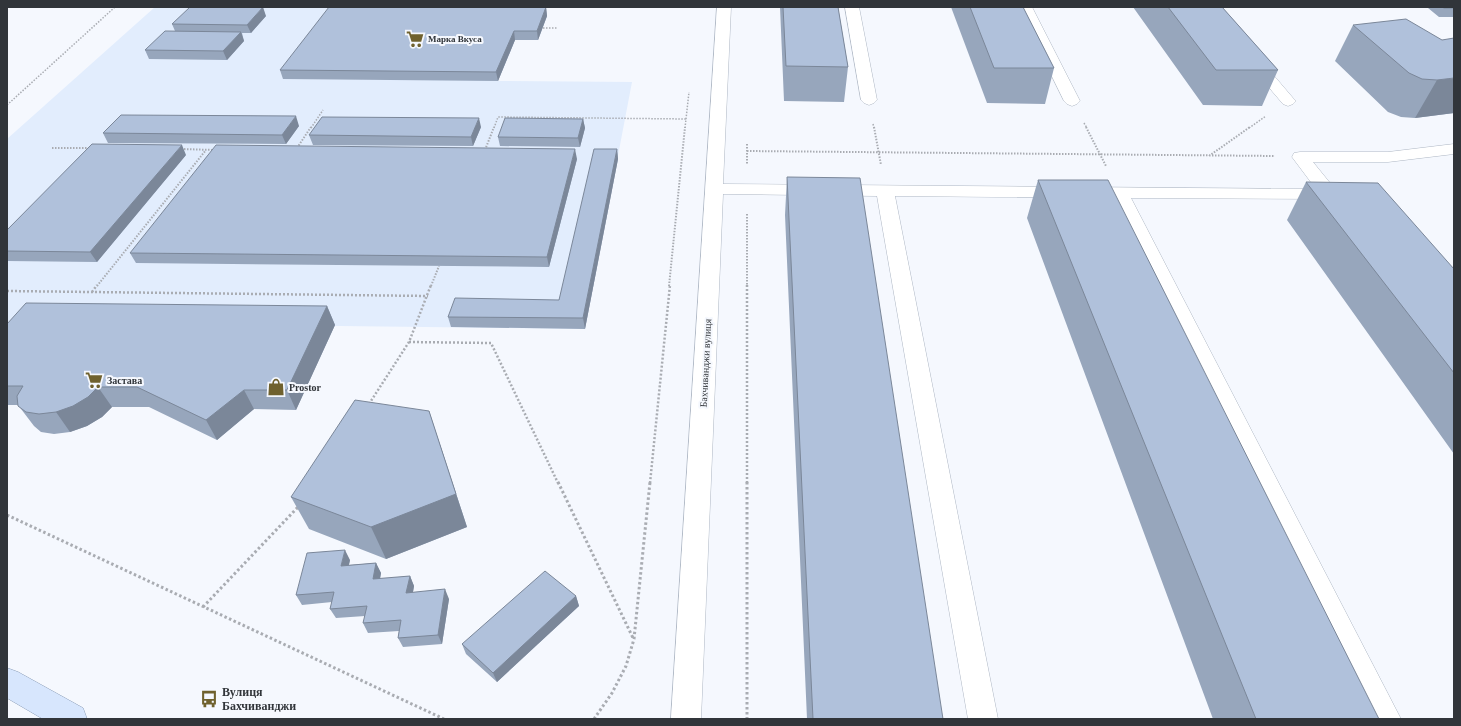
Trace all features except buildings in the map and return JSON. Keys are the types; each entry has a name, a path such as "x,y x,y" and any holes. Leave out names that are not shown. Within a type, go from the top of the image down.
{"main road":[{"path":"7,682 72,719"}],"street":[{"name":"Бахчиванджи вулиця","path":"686,719 724,7"},
{"path":"852,7 869,100"},
{"path":"1025,7 1072,101"},
{"path":"1243,48 1288,101"},
{"path":"1300,157 1388,157 1454,149"},
{"path":"1300,157 1330,194"},
{"path":"714,189 1350,194"},
{"path":"885,190 983,719"},
{"path":"1119,192 1386,719"}],"path":[{"path":"7,104 115,7"},
{"path":"543,28 558,28"},
{"path":"594,719 612,693 626,666 634,639 689,89"},
{"path":"869,100 885,190"},
{"path":"1072,101 1119,192"},
{"path":"1209,156 1288,101"},
{"path":"304,150 296,150 323,110"},
{"path":"484,152 498,117 686,119"},
{"path":"52,148 91,148"},
{"path":"176,149 221,150"},
{"path":"92,292 206,150"},
{"path":"747,151 1300,157"},
{"path":"746,719 747,189"},
{"path":"366,409 409,342 439,266"},
{"path":"7,291 428,296"},
{"path":"409,342 491,343 634,639"},
{"path":"203,607 299,506"},
{"path":"7,515 444,719"}],"shaded area":[{"path":"155,7 529,7 526,15 547,16 538,40 515,40 498,81 632,82 585,329 7,322 7,139"}],"place":[{"name":"Марка Вкуса","path":"415,39"},
{"name":"Застава","path":"94,380"},
{"name":"Prostor","path":"276,387"},
{"name":"Вулиця Бахчиванджи","path":"209,699"}]}
